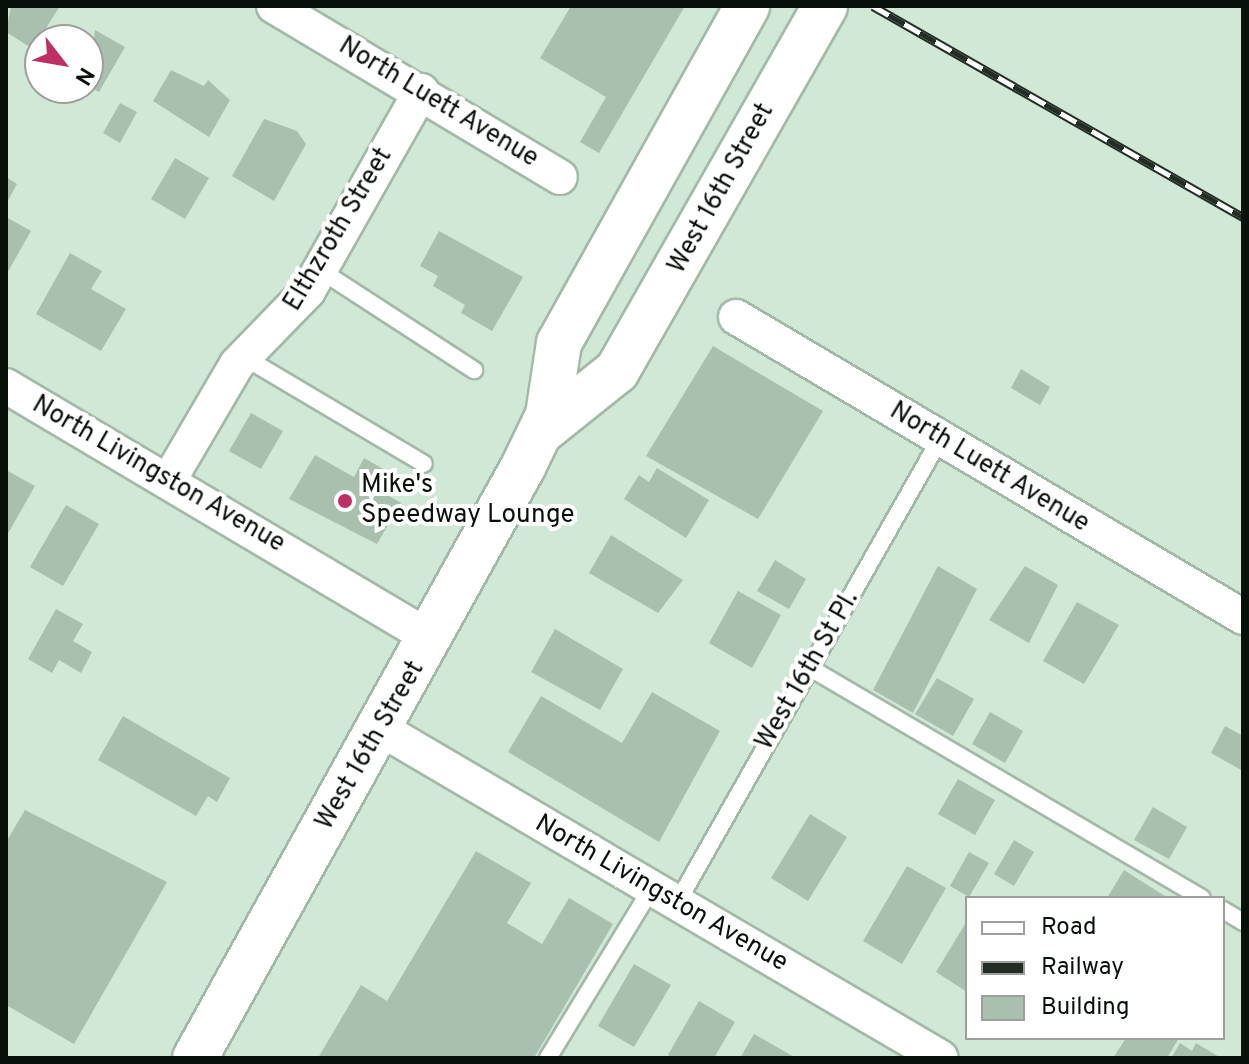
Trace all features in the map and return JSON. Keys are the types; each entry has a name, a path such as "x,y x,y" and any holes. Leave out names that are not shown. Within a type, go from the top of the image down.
{"main road":[{"name":"West 16th Street","path":"195,1058 432,639 542,431 559,343 747,6"},
{"name":"West 16th Street","path":"542,431 617,371 825,6"}],"street":[{"name":"North Luett Avenue","path":"274,6 421,91 560,177"},
{"name":"Elthzroth Street","path":"169,480 244,357 293,312 421,91"},
{"name":"North Luett Avenue","path":"736,317 1243,617"},
{"name":"North Livingston Avenue","path":"6,386 169,480 432,639"},
{"name":"North Livingston Avenue","path":"381,729 941,1058"}],"lane":[{"path":"320,270 474,370"},
{"path":"244,357 424,464"},
{"name":"West 16th St Pl.","path":"548,1058 664,896 810,668 940,439"},
{"path":"810,668 1199,896"},
{"path":"1225,911 1243,922"}],"building":[{"path":"11,6 60,6 49,24 24,24 24,43 6,32"},
{"path":"571,6 685,6 599,153 580,142 606,97 540,58"},
{"path":"104,35 125,47 104,83"},
{"path":"171,70 204,86 208,80 230,100 209,137 153,101"},
{"path":"120,103 137,112 120,143 103,133"},
{"path":"264,119 297,131 306,144 274,201 232,176"},
{"path":"175,158 209,178 185,219 151,199"},
{"path":"6,177 17,184 6,204"},
{"path":"6,217 31,231 6,275"},
{"path":"439,231 523,277 492,331 461,313 465,305 433,286 438,276 420,266"},
{"path":"70,253 102,271 91,289 126,309 101,351 36,314"},
{"path":"713,346 823,411 758,519 646,456"},
{"path":"1021,369 1050,387 1040,405 1011,388"},
{"path":"251,413 283,431 261,469 229,451"},
{"name":"Mike's Speedway Lounge","path":"315,455 354,477 364,458 399,478 389,496 401,503 377,544 289,499"},
{"path":"657,468 709,500 686,538 624,499 639,475 649,482"},
{"path":"6,470 35,486 6,537"},
{"path":"66,505 99,524 63,586 30,567"},
{"path":"611,535 683,580 658,613 589,573"},
{"path":"775,560 806,579 789,609 757,591"},
{"path":"938,566 977,589 913,713 873,690"},
{"path":"1025,566 1058,585 1029,643 989,620"},
{"path":"738,591 781,615 752,668 709,643"},
{"path":"1077,602 1119,625 1084,684 1043,661"},
{"path":"56,609 83,624 73,641 92,652 81,673 59,660 52,673 28,659"},
{"path":"555,629 623,669 600,710 531,672"},
{"path":"937,678 974,699 953,736 915,714"},
{"path":"652,692 720,731 659,842 508,752 541,696 622,743"},
{"path":"990,712 1023,731 1005,763 972,744"},
{"path":"123,716 230,778 217,802 208,796 196,816 98,760"},
{"path":"1225,726 1243,736 1243,771 1211,753"},
{"path":"958,779 995,800 975,835 938,814"},
{"path":"1153,807 1187,827 1169,859 1134,840"},
{"path":"25,810 167,882 74,1044 6,1005 6,842"},
{"path":"810,814 847,837 808,901 771,878"},
{"path":"1014,840 1034,852 1014,886 994,874"},
{"path":"476,851 531,883 507,923 542,944 569,898 613,924 534,1058 318,1058 361,985 387,1001"},
{"path":"969,852 989,863 970,896 950,886"},
{"path":"907,866 946,888 902,964 863,941"},
{"path":"1124,870 1165,896 1108,896"},
{"path":"965,924 965,991 936,972"},
{"path":"634,964 671,985 634,1047 598,1026"},
{"path":"699,1001 735,1022 714,1058 673,1058 668,1055"},
{"path":"754,1034 796,1058 740,1058"},
{"path":"1125,1040 1178,1040 1167,1058 1113,1058"},
{"path":"1180,1043 1192,1051 1196,1043 1221,1058 1171,1058"}],"railway":[{"path":"873,6 1243,217"}],"place":[{"name":"Mike's Speedway Lounge","path":"345,501"}]}
